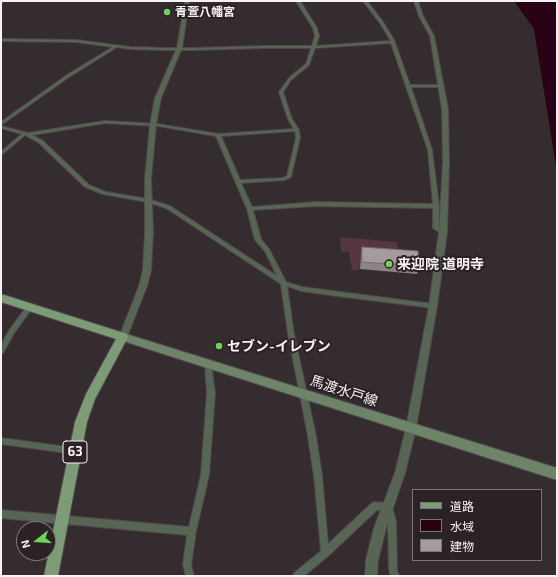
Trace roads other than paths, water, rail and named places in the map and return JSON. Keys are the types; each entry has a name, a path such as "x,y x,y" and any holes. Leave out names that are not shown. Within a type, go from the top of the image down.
{"main road":[{"path":"1,298 123,337"},
{"name":"馬渡水戸線","path":"123,337 557,474"},
{"name":"63","path":"51,576 75,451 86,408 123,337"}],"street":[{"path":"123,337 143,286 147,270 149,233 148,178 153,125 158,98 180,49 187,1"},
{"path":"238,182 284,179 289,177 298,138 297,130 290,119 280,92 290,79 308,64 318,36 316,28 298,1"},
{"path":"365,1 382,23 392,42 430,150 436,206 436,228 443,232"},
{"path":"371,576 372,560 400,472 410,428 433,306 443,232 446,134 442,86 432,36 421,16 416,1"},
{"path":"1,40 76,41 117,46 163,49 313,47 392,42"},
{"path":"1,124 68,76 117,46"},
{"path":"408,86 442,86"},
{"path":"1,154 28,134 105,122 153,125 218,135 297,130"},
{"path":"1,127 28,134 41,142 87,186 104,193 168,206 284,283 302,289 433,306"},
{"path":"218,135 250,209 258,240 268,250 284,283 291,334 304,394 318,476 325,553"},
{"path":"250,209 316,204 436,206"},
{"path":"1,351 12,331 30,307"},
{"path":"190,576 187,565 192,531 205,475 211,393 208,364"},
{"path":"1,441 75,451"},
{"path":"296,576 325,553 375,506 388,507"},
{"path":"388,507 392,522 393,570 395,576"},
{"path":"1,514 192,531"}],"water":[{"path":"514,1 557,1 557,173 534,29"}],"place":[{"name":"青萱八幡宮","path":"167,12"},
{"name":"来迎院 道明寺","path":"389,264"},
{"name":"セブン-イレブン","path":"219,346"}]}
